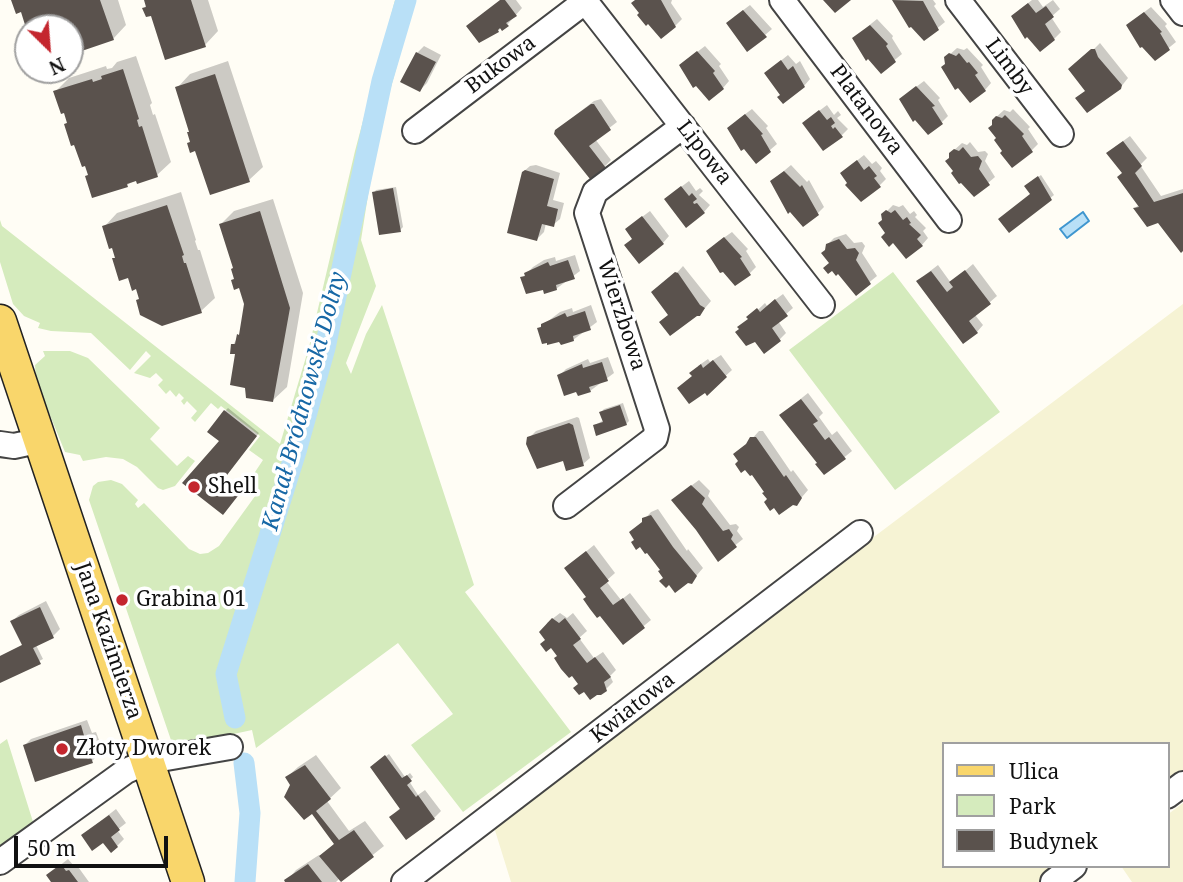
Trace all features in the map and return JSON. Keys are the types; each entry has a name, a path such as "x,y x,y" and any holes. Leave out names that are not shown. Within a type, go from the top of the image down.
{"main road":[{"name":"Jana Kazimierza","path":"0,321 188,882"}],"street":[{"name":"Platanowa","path":"782,0 949,220"},
{"name":"Limby","path":"958,0 1060,134"},
{"path":"1173,0 1183,13"},
{"name":"Lipowa","path":"586,1 821,304"},
{"name":"Bukowa","path":"415,131 586,1"},
{"name":"Wierzbowa","path":"566,506 655,438 657,429 656,419 587,213 595,192 683,127"},
{"path":"0,444 14,446 42,440"},
{"name":"Kwiatowa","path":"404,882 860,533"},
{"path":"0,862 118,775 149,761 230,747"},
{"path":"1053,882 1071,868"}],"shaded area":[{"path":"1183,304 1183,775 1169,786 1169,742 942,742 942,868 1060,868 1042,882 511,882 493,824"},
{"path":"1183,803 1183,882 1132,882 1122,868 1169,868 1169,814"}],"green space":[{"path":"395,0 415,0 377,138 361,240 376,286 346,363 351,374 366,334 382,305 474,585 465,592 571,732 463,812 411,745 453,714 398,643 256,748 252,730 192,743 172,743 89,500 93,486 98,482 111,480 122,484 138,500 135,504 138,508 144,503 189,549 200,554 208,553 219,546 258,492 255,472 263,460 249,450 260,436 221,406 218,409 211,403 195,422 191,418 197,411 187,401 184,405 181,401 184,398 179,393 176,397 170,390 166,394 158,385 163,380 156,373 150,378 134,373 151,356 146,351 130,370 91,333 38,328 40,323 24,316 13,304 0,262 0,220 2,226 280,444 309,347 355,151"},
{"path":"893,272 1000,412 895,490 789,350"},
{"path":"43,351 70,351 88,358 160,428 150,439 177,466 188,456 195,461 175,486 163,490 158,488 137,467 123,459 106,457 83,461 80,455 65,452 36,381 35,365 45,356"},
{"path":"7,739 34,825 0,850 0,744"}],"water":[{"path":"1083,212 1089,221 1067,238 1060,229"}],"building":[{"path":"11,0 100,0 114,40 84,50 84,14 16,14"},
{"path":"144,0 191,0 206,47 165,60 151,16 146,17 142,8 146,7"},
{"path":"500,0 505,0 517,16 506,23 509,26 502,31 500,28 499,32 479,43 466,26"},
{"path":"635,0 661,0 676,27 661,39 637,15 639,13 631,3"},
{"path":"823,0 851,0 835,13"},
{"path":"892,0 923,1 939,30 924,41 909,28"},
{"path":"1028,3 1036,13 1046,6 1054,17 1045,24 1055,40 1040,52 1027,37 1025,39 1011,16"},
{"path":"743,10 767,37 747,52 726,23"},
{"path":"1144,12 1162,32 1160,33 1170,50 1155,61 1140,48 1126,25"},
{"path":"870,25 888,44 886,46 896,62 881,74 868,59 866,61 852,38"},
{"path":"1091,49 1095,49 1098,57 1122,85 1121,89 1087,113 1075,98 1085,91 1068,69"},
{"path":"697,51 715,71 713,73 724,89 709,101 696,86 693,88 679,65"},
{"path":"416,52 436,62 420,92 400,82"},
{"path":"949,53 956,56 959,53 969,62 978,73 975,75 986,91 970,103 958,88 955,90 941,67 945,64 944,57"},
{"path":"781,60 788,70 793,66 805,87 783,104 777,97 780,95 764,73"},
{"path":"123,69 139,119 139,127 142,126 158,177 137,184 136,181 127,184 128,187 92,198 85,176 88,175 85,166 82,167 74,145 71,146 64,124 67,123 64,113 61,114 53,91 84,84 84,81 92,79 93,82 102,79 101,76"},
{"path":"215,74 250,182 210,195 195,151 190,153 187,143 190,142 189,132 175,87"},
{"path":"916,86 935,106 932,107 943,124 928,135 915,120 913,122 899,99"},
{"path":"594,104 611,130 589,146 606,168 590,179 554,134 555,130"},
{"path":"819,110 827,120 831,117 835,123 831,126 843,137 823,151 802,123"},
{"path":"745,114 763,134 761,135 771,152 756,164 744,149 741,151 727,128"},
{"path":"1005,115 1024,134 1022,136 1033,152 1012,168 1000,153 1002,151 994,140 996,138 988,128 996,116 1002,118"},
{"path":"1123,141 1142,166 1135,173 1154,202 1183,193 1181,253 1158,223 1147,227 1133,208 1139,207 1117,177 1122,173 1106,153"},
{"path":"963,147 971,157 978,156 982,161 979,169 990,185 974,197 959,184 945,161 954,149 959,151"},
{"path":"857,160 864,170 869,166 881,187 861,202 845,185 847,183 840,173"},
{"path":"525,170 554,179 547,206 558,209 554,227 542,224 537,241 507,233 522,172"},
{"path":"784,171 800,187 802,185 819,215 803,227 790,212 788,214 770,181"},
{"path":"1038,176 1052,200 1009,233 998,219 1030,194 1024,186"},
{"path":"681,186 689,196 692,193 697,199 694,204 697,203 705,213 686,228 664,199"},
{"path":"393,188 401,232 379,235 372,192"},
{"path":"167,205 202,313 162,326 140,315 136,289 132,291 128,278 119,281 112,248 109,249 102,226"},
{"path":"886,210 891,213 895,210 903,220 907,217 911,223 909,224 921,235 917,239 923,246 906,259 893,243 889,247 881,237 885,233 878,223 882,220 881,214"},
{"path":"260,211 290,308 273,402 246,398 245,388 230,385 235,354 230,354 231,344 235,344 237,334 239,335 244,304 239,288 234,290 231,280 234,279 233,268 219,224"},
{"path":"642,216 664,244 639,264 624,245 632,239 625,229"},
{"path":"724,237 742,257 740,258 751,275 735,286 723,272 720,273 706,251"},
{"path":"839,239 847,249 855,248 859,253 856,260 871,284 856,296 838,274 836,276 832,271 828,274 823,268 829,263 821,253 826,244"},
{"path":"568,260 575,279 556,285 557,290 544,294 543,290 526,294 520,277 525,276 524,273 548,262 550,266"},
{"path":"965,270 991,304 969,321 978,333 963,344 916,281 931,271 947,292 953,287 949,282"},
{"path":"675,272 705,308 700,316 670,336 659,322 668,315 651,292"},
{"path":"775,299 788,316 772,328 781,341 764,354 755,342 746,346 735,332 739,329 737,327 748,319 746,317 757,308 760,312"},
{"path":"585,311 591,330 573,336 574,341 561,345 559,342 542,344 537,328 541,327 541,324 565,313 567,317"},
{"path":"713,360 727,377 707,396 705,393 689,404 677,388 692,376 689,373 701,364 703,368"},
{"path":"602,362 608,381 589,387 591,392 578,396 576,392 564,396 557,375 582,364 583,368"},
{"path":"801,399 818,421 813,424 825,440 829,437 846,459 824,475 779,415"},
{"path":"620,405 627,425 596,436 593,425 603,422 599,412"},
{"path":"224,410 257,436 224,479 241,492 223,515 182,483 219,441 207,432"},
{"path":"569,423 573,425 584,466 566,471 563,461 537,469 526,444 527,437"},
{"path":"750,437 756,437 802,498 797,506 793,505 779,515 774,508 770,511 764,502 767,499 762,493 764,492 752,475 745,470 741,473 733,454 746,444"},
{"path":"691,485 705,498 702,504 723,531 729,529 733,535 731,539 737,547 718,562 671,500"},
{"path":"651,515 697,576 692,584 688,583 675,593 669,585 666,588 659,581 663,578 658,571 660,570 647,553 640,547 636,550 631,542 634,540 629,532 642,522 642,518"},
{"path":"586,551 609,581 600,588 613,605 623,598 645,628 623,645 600,616 597,618 590,609 583,599 586,597 564,568"},
{"path":"40,607 54,638 33,648 41,664 0,683 0,656 22,645 10,621"},
{"path":"552,618 559,623 565,618 581,639 573,645 587,663 595,657 611,677 604,682 607,691 590,700 584,692 579,695 573,688 578,684 561,669 551,648 546,652 540,644 545,640 539,632"},
{"path":"81,725 85,739 89,737 93,748 88,749 93,763 35,782 23,745"},
{"path":"385,755 402,778 407,775 412,781 407,785 416,797 418,795 435,819 406,840 389,817 400,809 370,767"},
{"path":"305,765 331,799 316,811 339,840 354,830 374,857 341,882 319,856 334,844 312,814 304,820 284,797 290,785 285,777"},
{"path":"109,815 120,830 111,837 118,847 111,853 103,843 92,851 81,835"},
{"path":"61,864 78,882 51,882 46,875"},
{"path":"308,864 322,882 285,882 284,880"}],"waterway":[{"name":"Kanał Bródnowski Dolny","path":"235,718 226,674 297,448 325,348 382,81 406,0"},
{"name":"Kanał Bródnowski Dolny","path":"244,763 250,813 245,882"}],"place":[{"name":"Shell","path":"194,487"},
{"name":"Grabina 01","path":"122,600"},
{"name":"Złoty Dworek","path":"62,749"}]}
